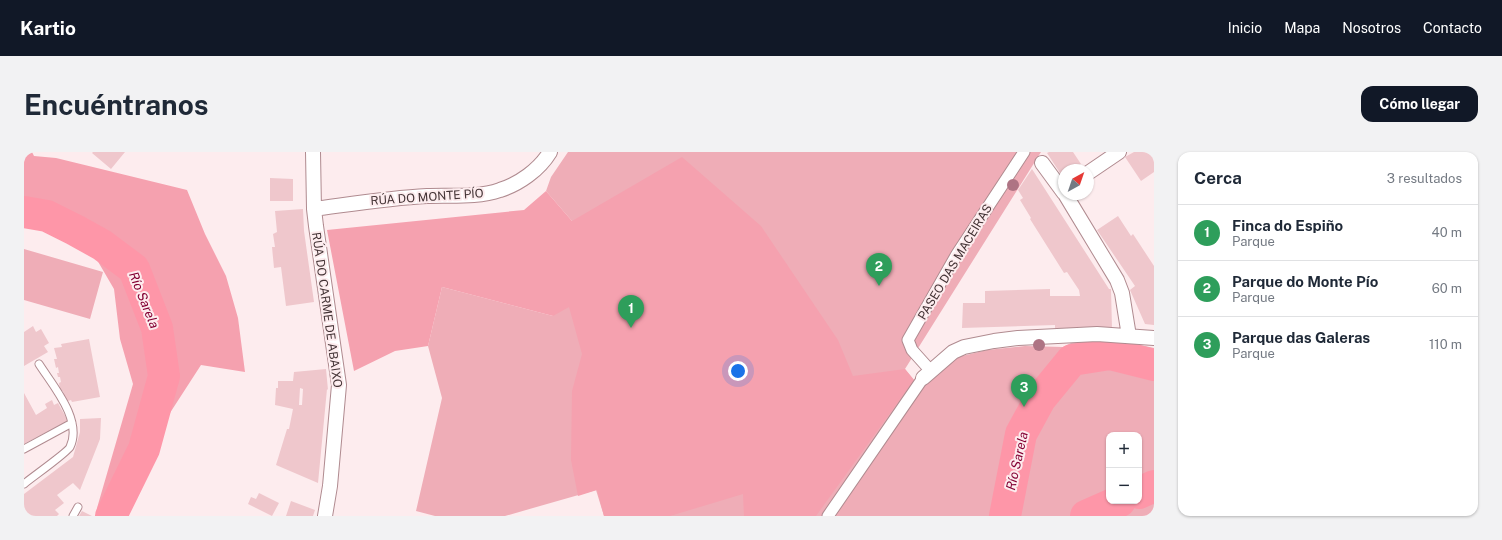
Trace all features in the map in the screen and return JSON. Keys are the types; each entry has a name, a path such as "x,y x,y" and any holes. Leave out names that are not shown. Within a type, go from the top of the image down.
{"street":[{"name":"RÚA DO CARME DE ABAIXO","path":"313,152 314,209 339,385 330,486 325,516"},
{"name":"RÚA DO MONTE PÍO","path":"314,209 385,199 486,194 512,185 526,177 539,166 550,152"},
{"name":"PASEO DAS MACEIRAS","path":"926,374 908,340 957,254 1024,152"},
{"path":"1094,169 1119,152"},
{"path":"1042,163 1058,184"},
{"path":"1069,200 1116,280 1122,293 1129,336"},
{"path":"828,516 926,374 953,352 964,347 1018,338 1097,334 1154,338"}],"lane":[{"path":"24,484 70,448 73,435 72,423 67,408 39,364"},
{"path":"24,449 72,423"},
{"path":"73,516 78,507"}],"shaded area":[{"path":"24,152 32,152 34,156 56,158 187,190 205,234 226,276 238,318 245,372 201,365 111,504 97,508 133,384 120,339 114,289 93,253 45,224 24,218"},
{"path":"568,152 1041,152 905,369 914,380 936,374 958,357 987,350 1025,346 1063,347 1075,341 1122,341 1154,348 1154,516 604,516 596,490 505,516 435,516 416,511 442,398 428,346 442,287 553,316 572,221 546,191 551,177"},
{"path":"682,157 761,226 838,340 853,376 905,369 914,380 816,516 744,516 743,494 670,516 604,516 597,490 578,496 571,460 572,391 582,354 569,307 553,316 442,287 428,346 395,351 354,371 327,230 524,210 546,191 572,221"},
{"path":"24,249 103,272 90,319 24,300"}],"building":[{"path":"125,152 111,169 92,153"},
{"path":"1073,152 1081,164 1058,164 1058,170 1047,153"},
{"path":"1134,152 1154,152 1154,172 1141,181 1125,157"},
{"path":"1032,169 1109,289 1111,289 1112,328 1055,329 1055,325 962,328 963,303 985,303 985,291 1050,289 1050,296 1080,296 1079,290 1067,272 1064,273 1030,219 1031,218 1020,200 1023,198 1018,190"},
{"path":"270,178 293,179 293,201 270,201"},
{"path":"303,209 304,231 314,302 286,306 281,267 274,268 272,247 275,247 273,234 277,232 275,211"},
{"path":"1118,216 1131,236 1133,234 1154,266 1154,325 1145,324 1130,290 1135,286 1097,230"},
{"path":"33,326 36,332 41,329 49,343 44,346 48,352 24,366 24,332"},
{"path":"89,339 100,397 65,402 63,391 60,391 59,383 61,382 57,373 59,373 58,367 56,368 54,359 57,359 54,348 62,347 61,344"},
{"path":"326,369 328,390 327,389 318,483 276,465 287,429 289,429 293,409 275,405 276,388 278,388 278,381 293,381 294,372","holes":["300,388 303,389 302,405 299,405"]},
{"path":"24,393 36,415 47,408 45,404 52,400 54,405 58,403 68,421 24,444"},
{"path":"101,418 100,439 80,490 73,483 57,495 64,503 55,510 59,514 57,516 24,516 24,494 73,457 80,432 80,419"},
{"path":"259,493 279,503 272,516 248,504 251,497 256,499"},
{"path":"291,501 315,510 313,516 286,516"},
{"path":"82,511 92,516 79,516"}],"waterway":[{"name":"Río Sarela","path":"24,212 47,216 75,230 102,245 134,269 157,328 164,376 144,449 111,516"},
{"name":"Río Sarela","path":"1005,516 1021,434 1040,399 1072,360 1110,354 1154,365"},
{"path":"1142,492 1154,486"},
{"path":"1086,516 1113,504"}],"place":[{"name":"Parque do Monte Pío","path":"879,286"},
{"name":"Finca do Espiño","path":"631,328"},
{"name":"Parque das Galeras","path":"1024,407"}]}
